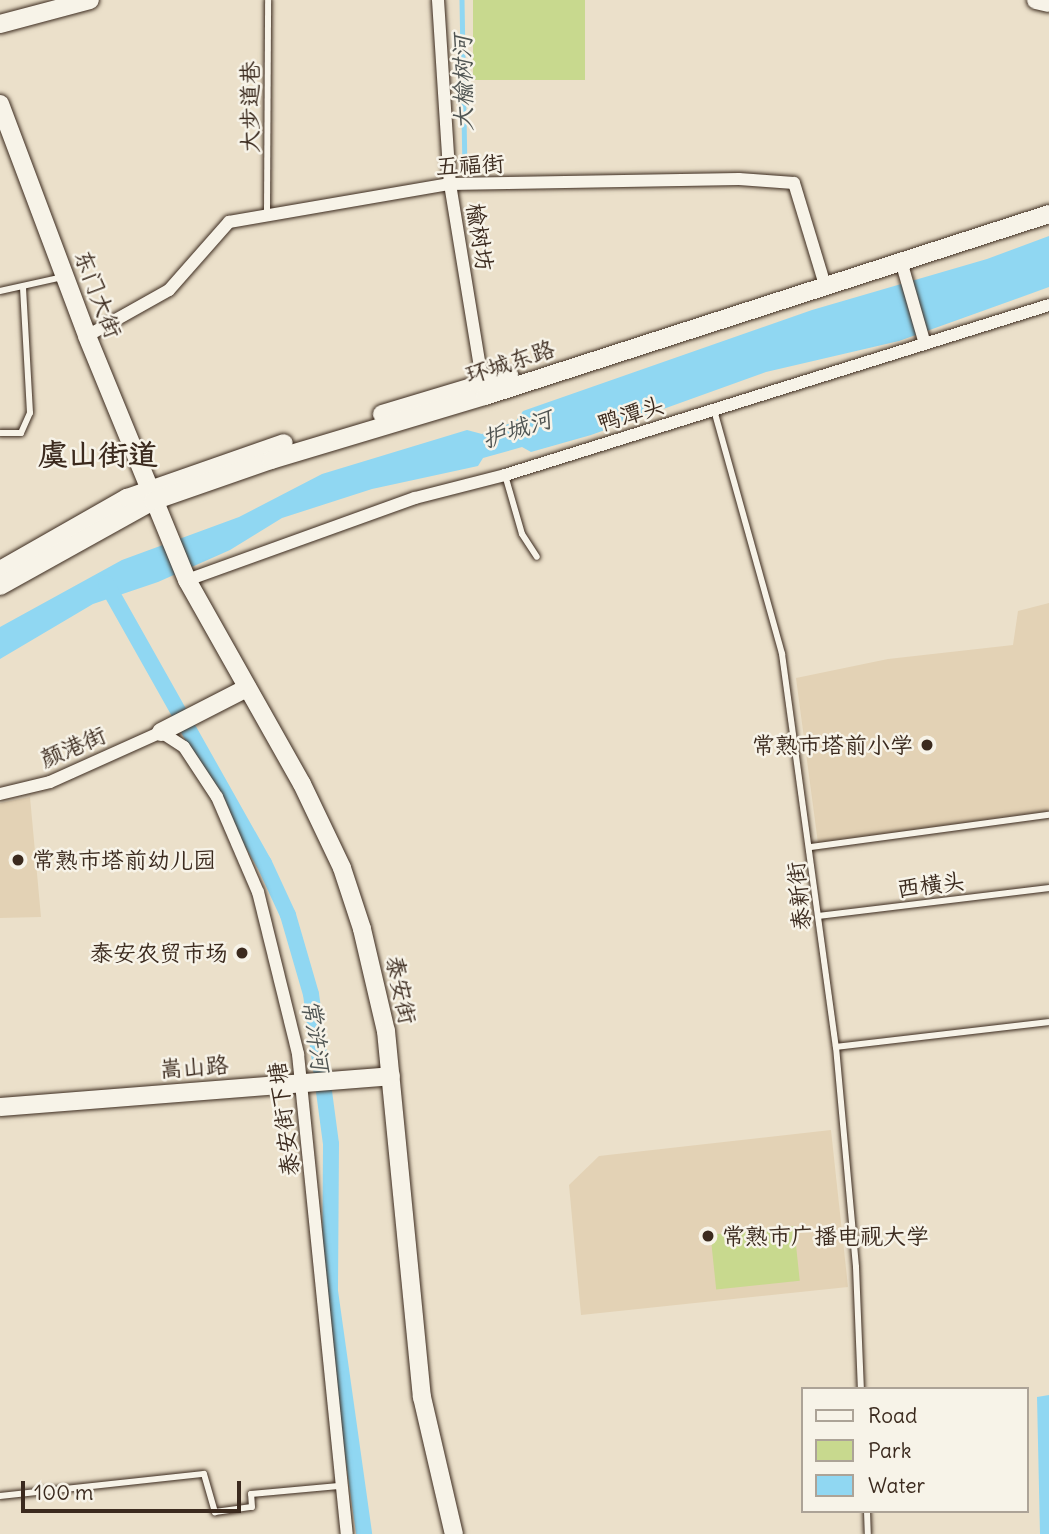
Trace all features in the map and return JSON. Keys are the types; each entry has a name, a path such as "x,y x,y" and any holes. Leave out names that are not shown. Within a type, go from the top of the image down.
{"street":[{"path":"0,24 90,0"},
{"name":"榆树坊","path":"438,0 450,184 484,390"},
{"path":"1036,0 1049,3"},
{"name":"东门大街","path":"0,104 87,336 151,495"},
{"name":"五福街","path":"87,336 169,290 229,222 267,213 450,184 738,179 794,183 823,279"},
{"name":"环城东路","path":"0,570 151,495 246,454 484,390 1049,204"},
{"name":"环城东路","path":"823,279 901,261 1049,214"},
{"path":"901,261 925,344"},
{"name":"鸭潭头","path":"187,580 415,498 505,475 1049,305"},
{"name":"环城东路","path":"0,586 151,495"},
{"name":"泰安街","path":"151,495 187,580 302,784 342,868 380,996 391,1076 422,1397 454,1534"},
{"path":"161,732 247,688"},
{"name":"颜港街","path":"0,793 50,782 161,732"},
{"name":"泰安街下塘","path":"161,732 184,747 217,797 258,892 286,999 311,1152 339,1486 347,1534"},
{"name":"嵩山路","path":"0,1107 391,1076"}],"lane":[{"name":"大步道巷","path":"267,213 268,0"},
{"path":"0,291 65,277"},
{"path":"0,433 21,433 30,413 23,287"},
{"name":"泰新街","path":"715,410 782,654 811,847 836,1047 856,1267 861,1387"},
{"path":"505,475 522,534 537,557"},
{"path":"811,847 1049,815"},
{"name":"西横头","path":"818,916 1049,888"},
{"path":"836,1047 1049,1022"},
{"path":"0,1496 204,1474 215,1512 252,1507 251,1494 339,1486"},
{"path":"867,1513 868,1534"}],"shaded area":[{"name":"常熟市塔前小学","path":"1049,603 1049,811 818,843 796,678 888,659 1013,645 1018,611"},
{"name":"常熟市塔前幼儿园","path":"30,797 41,917 0,918 0,803"},
{"name":"常熟市广播电视大学","path":"831,1130 848,1287 581,1315 569,1185 599,1156"}],"green space":[{"path":"473,0 585,0 585,80 473,80"},
{"path":"794,1226 800,1281 716,1289 710,1235"}],"water":[{"name":"护城河","path":"1049,236 1049,287 899,341 766,372 591,435 531,452 522,447 483,458 478,466 372,489 282,518 230,550 158,582 93,604 0,659 0,627 122,560 239,517 322,474 467,430 482,434 516,421 523,411 812,310 987,259"},
{"path":"1049,1395 1049,1534 1040,1534 1037,1397"}],"waterway":[{"name":"大榆树河","path":"462,0 465,166"},
{"name":"常浒河","path":"106,583 264,863 288,915 311,994 331,1144 330,1291 364,1534"}],"place":[{"name":"常熟市塔前小学","path":"927,745"},
{"name":"常熟市塔前幼儿园","path":"18,860"},
{"name":"泰安农贸市场","path":"242,953"},
{"name":"常熟市广播电视大学","path":"708,1236"}],"district":[{"name":"虞山街道","path":"98,454"}]}
